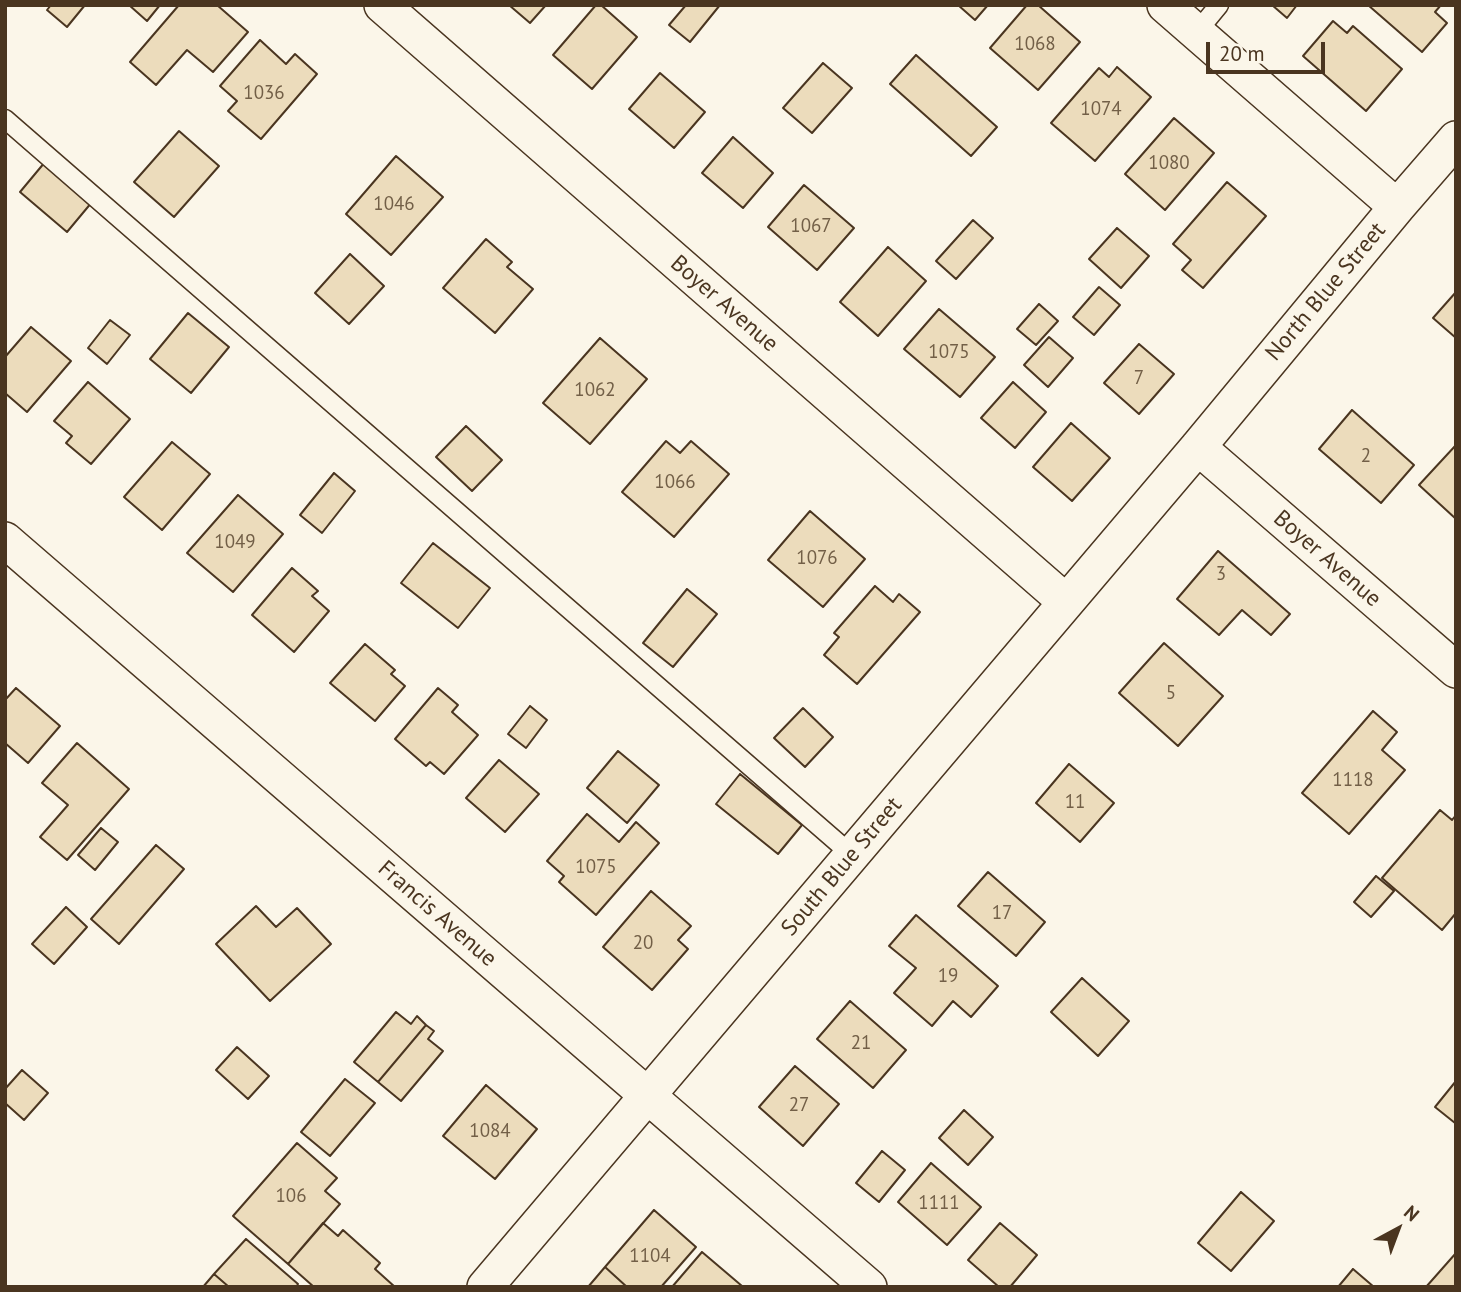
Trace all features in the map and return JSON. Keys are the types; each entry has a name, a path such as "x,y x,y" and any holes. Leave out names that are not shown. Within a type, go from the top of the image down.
{"street":[{"name":"Boyer Avenue","path":"382,5 1066,602"},
{"path":"1165,5 1397,207"},
{"name":"North Blue Street","path":"1199,447 1456,139"},
{"name":"Boyer Avenue","path":"1199,447 1456,670"},
{"name":"South Blue Street","path":"485,1287 1199,447"},
{"name":"Francis Avenue","path":"5,540 869,1287"}],"lane":[{"path":"1196,33 1219,5"},
{"path":"5,119 852,855"}],"building":[{"path":"51,5 85,5 67,27 47,10"},
{"path":"129,5 160,5 147,21"},
{"path":"179,5 217,5 248,32 213,72 187,50 156,85 130,62"},
{"path":"509,5 546,5 530,23"},
{"path":"596,5 601,5 637,37 592,89 553,55"},
{"path":"686,5 720,5 690,42 669,25"},
{"path":"958,5 988,5 975,20"},
{"path":"1027,5 1038,5 1080,42 1038,90 990,48"},
{"path":"1272,5 1297,5 1287,18"},
{"path":"1368,5 1441,5 1435,12 1447,23 1422,52"},
{"path":"1333,21 1347,33 1353,26 1402,69 1366,111 1303,56"},
{"path":"260,40 286,64 295,54 317,74 261,139 228,111 237,101 220,86"},
{"path":"916,55 997,127 971,156 890,84"},
{"path":"823,63 852,88 812,133 783,108"},
{"path":"1117,67 1151,97 1095,161 1051,123 1099,68 1109,77"},
{"path":"660,73 705,112 674,148 629,109"},
{"path":"1174,118 1214,153 1165,210 1125,174"},
{"path":"179,131 219,166 174,217 134,182"},
{"path":"733,137 773,173 743,208 702,173"},
{"path":"396,156 443,197 391,255 346,214"},
{"path":"45,162 92,202 67,232 20,192"},
{"path":"1227,182 1266,216 1203,288 1182,270 1191,260 1173,244"},
{"path":"804,185 854,228 817,270 768,227"},
{"path":"973,220 993,238 956,279 936,261"},
{"path":"1117,228 1149,256 1121,288 1089,259"},
{"path":"486,239 512,262 507,267 533,289 495,333 443,288"},
{"path":"888,247 926,281 878,336 840,302"},
{"path":"350,254 384,286 349,324 315,293"},
{"path":"1099,287 1120,305 1094,335 1073,317"},
{"path":"1456,292 1456,338 1433,318"},
{"path":"1039,304 1058,321 1036,345 1017,329"},
{"path":"939,309 995,357 960,397 904,349"},
{"path":"188,313 229,347 191,393 150,359"},
{"path":"110,320 130,335 107,364 88,348"},
{"path":"31,327 71,361 27,412 5,393 5,357"},
{"path":"1049,337 1073,358 1048,387 1024,365"},
{"path":"600,338 647,379 590,444 543,403"},
{"path":"1139,344 1174,374 1139,414 1104,383"},
{"path":"88,382 130,419 91,464 66,443 72,436 54,421"},
{"path":"1013,382 1046,412 1015,448 981,418"},
{"path":"1352,410 1414,465 1381,503 1319,449"},
{"path":"1071,423 1110,458 1072,501 1033,467"},
{"path":"466,426 502,460 472,491 436,457"},
{"path":"666,441 680,453 691,441 729,474 674,537 622,492"},
{"path":"172,442 210,474 162,530 124,497"},
{"path":"1456,445 1456,519 1419,485"},
{"path":"334,473 355,491 322,533 300,515"},
{"path":"238,495 283,534 233,592 187,553"},
{"path":"810,511 865,559 823,607 768,560"},
{"path":"433,543 490,588 458,628 401,583"},
{"path":"1218,551 1290,614 1271,635 1242,610 1219,635 1177,599"},
{"path":"292,568 318,591 312,596 329,611 294,652 252,615"},
{"path":"875,586 893,602 899,594 920,612 857,684 824,655 839,637 834,633"},
{"path":"687,589 717,614 673,667 643,643"},
{"path":"1164,643 1223,696 1178,746 1119,693"},
{"path":"365,644 395,670 391,674 405,686 375,721 330,683"},
{"path":"16,688 60,726 28,763 5,743 5,700"},
{"path":"438,688 458,705 452,712 478,735 444,774 430,762 426,766 395,739"},
{"path":"530,706 547,720 526,748 508,734"},
{"path":"803,708 833,737 805,767 774,738"},
{"path":"1373,711 1397,732 1382,750 1405,770 1349,834 1302,793"},
{"path":"77,743 129,789 67,860 40,837 68,805 42,783"},
{"path":"618,751 659,785 627,823 587,788"},
{"path":"499,760 539,794 505,832 466,798"},
{"path":"1069,764 1114,803 1080,842 1036,803"},
{"path":"740,774 802,825 778,854 716,804"},
{"path":"1440,810 1452,820 1456,815 1456,913 1442,930 1382,878"},
{"path":"587,814 619,842 636,822 659,843 596,915 559,882 564,876 547,861"},
{"path":"101,828 118,842 95,870 78,855"},
{"path":"156,845 184,869 119,944 91,919"},
{"path":"988,872 1045,922 1016,956 958,906"},
{"path":"1376,876 1394,891 1371,917 1354,902"},
{"path":"651,891 691,926 678,940 688,949 652,990 603,947"},
{"path":"256,906 276,927 297,908 331,944 270,1001 216,944"},
{"path":"66,907 87,927 54,964 32,944"},
{"path":"916,915 998,986 971,1017 953,1001 932,1026 894,993 916,968 889,946"},
{"path":"1082,978 1129,1021 1098,1056 1051,1012"},
{"path":"850,1001 906,1050 873,1088 817,1039"},
{"path":"396,1012 411,1024 417,1016 426,1025 378,1082 354,1062"},
{"path":"426,1025 434,1031 428,1039 443,1051 401,1101 378,1082"},
{"path":"237,1047 269,1076 248,1099 216,1070"},
{"path":"795,1066 839,1104 803,1146 759,1107"},
{"path":"22,1070 48,1093 24,1120 5,1103 5,1089"},
{"path":"345,1079 375,1103 330,1156 301,1132"},
{"path":"1456,1081 1456,1121 1455,1123 1435,1107"},
{"path":"486,1085 537,1129 495,1179 443,1136"},
{"path":"964,1110 993,1137 968,1165 939,1138"},
{"path":"297,1143 337,1178 325,1191 340,1204 288,1264 233,1216"},
{"path":"882,1151 905,1170 879,1202 856,1183"},
{"path":"931,1163 981,1207 947,1245 898,1202"},
{"path":"1241,1192 1274,1221 1231,1271 1198,1243"},
{"path":"654,1210 696,1247 661,1287 627,1287 605,1267"},
{"path":"323,1223 338,1236 343,1230 380,1263 375,1269 395,1287 314,1287 288,1264"},
{"path":"1000,1223 1037,1255 1010,1287 999,1287 968,1260"},
{"path":"246,1239 298,1284 296,1287 229,1287 214,1274"},
{"path":"702,1252 742,1286 672,1287"},
{"path":"1456,1253 1456,1287 1426,1287"},
{"path":"605,1267 627,1287 588,1287"},
{"path":"1353,1269 1374,1287 1338,1287"},
{"path":"214,1274 229,1287 203,1287"}]}
